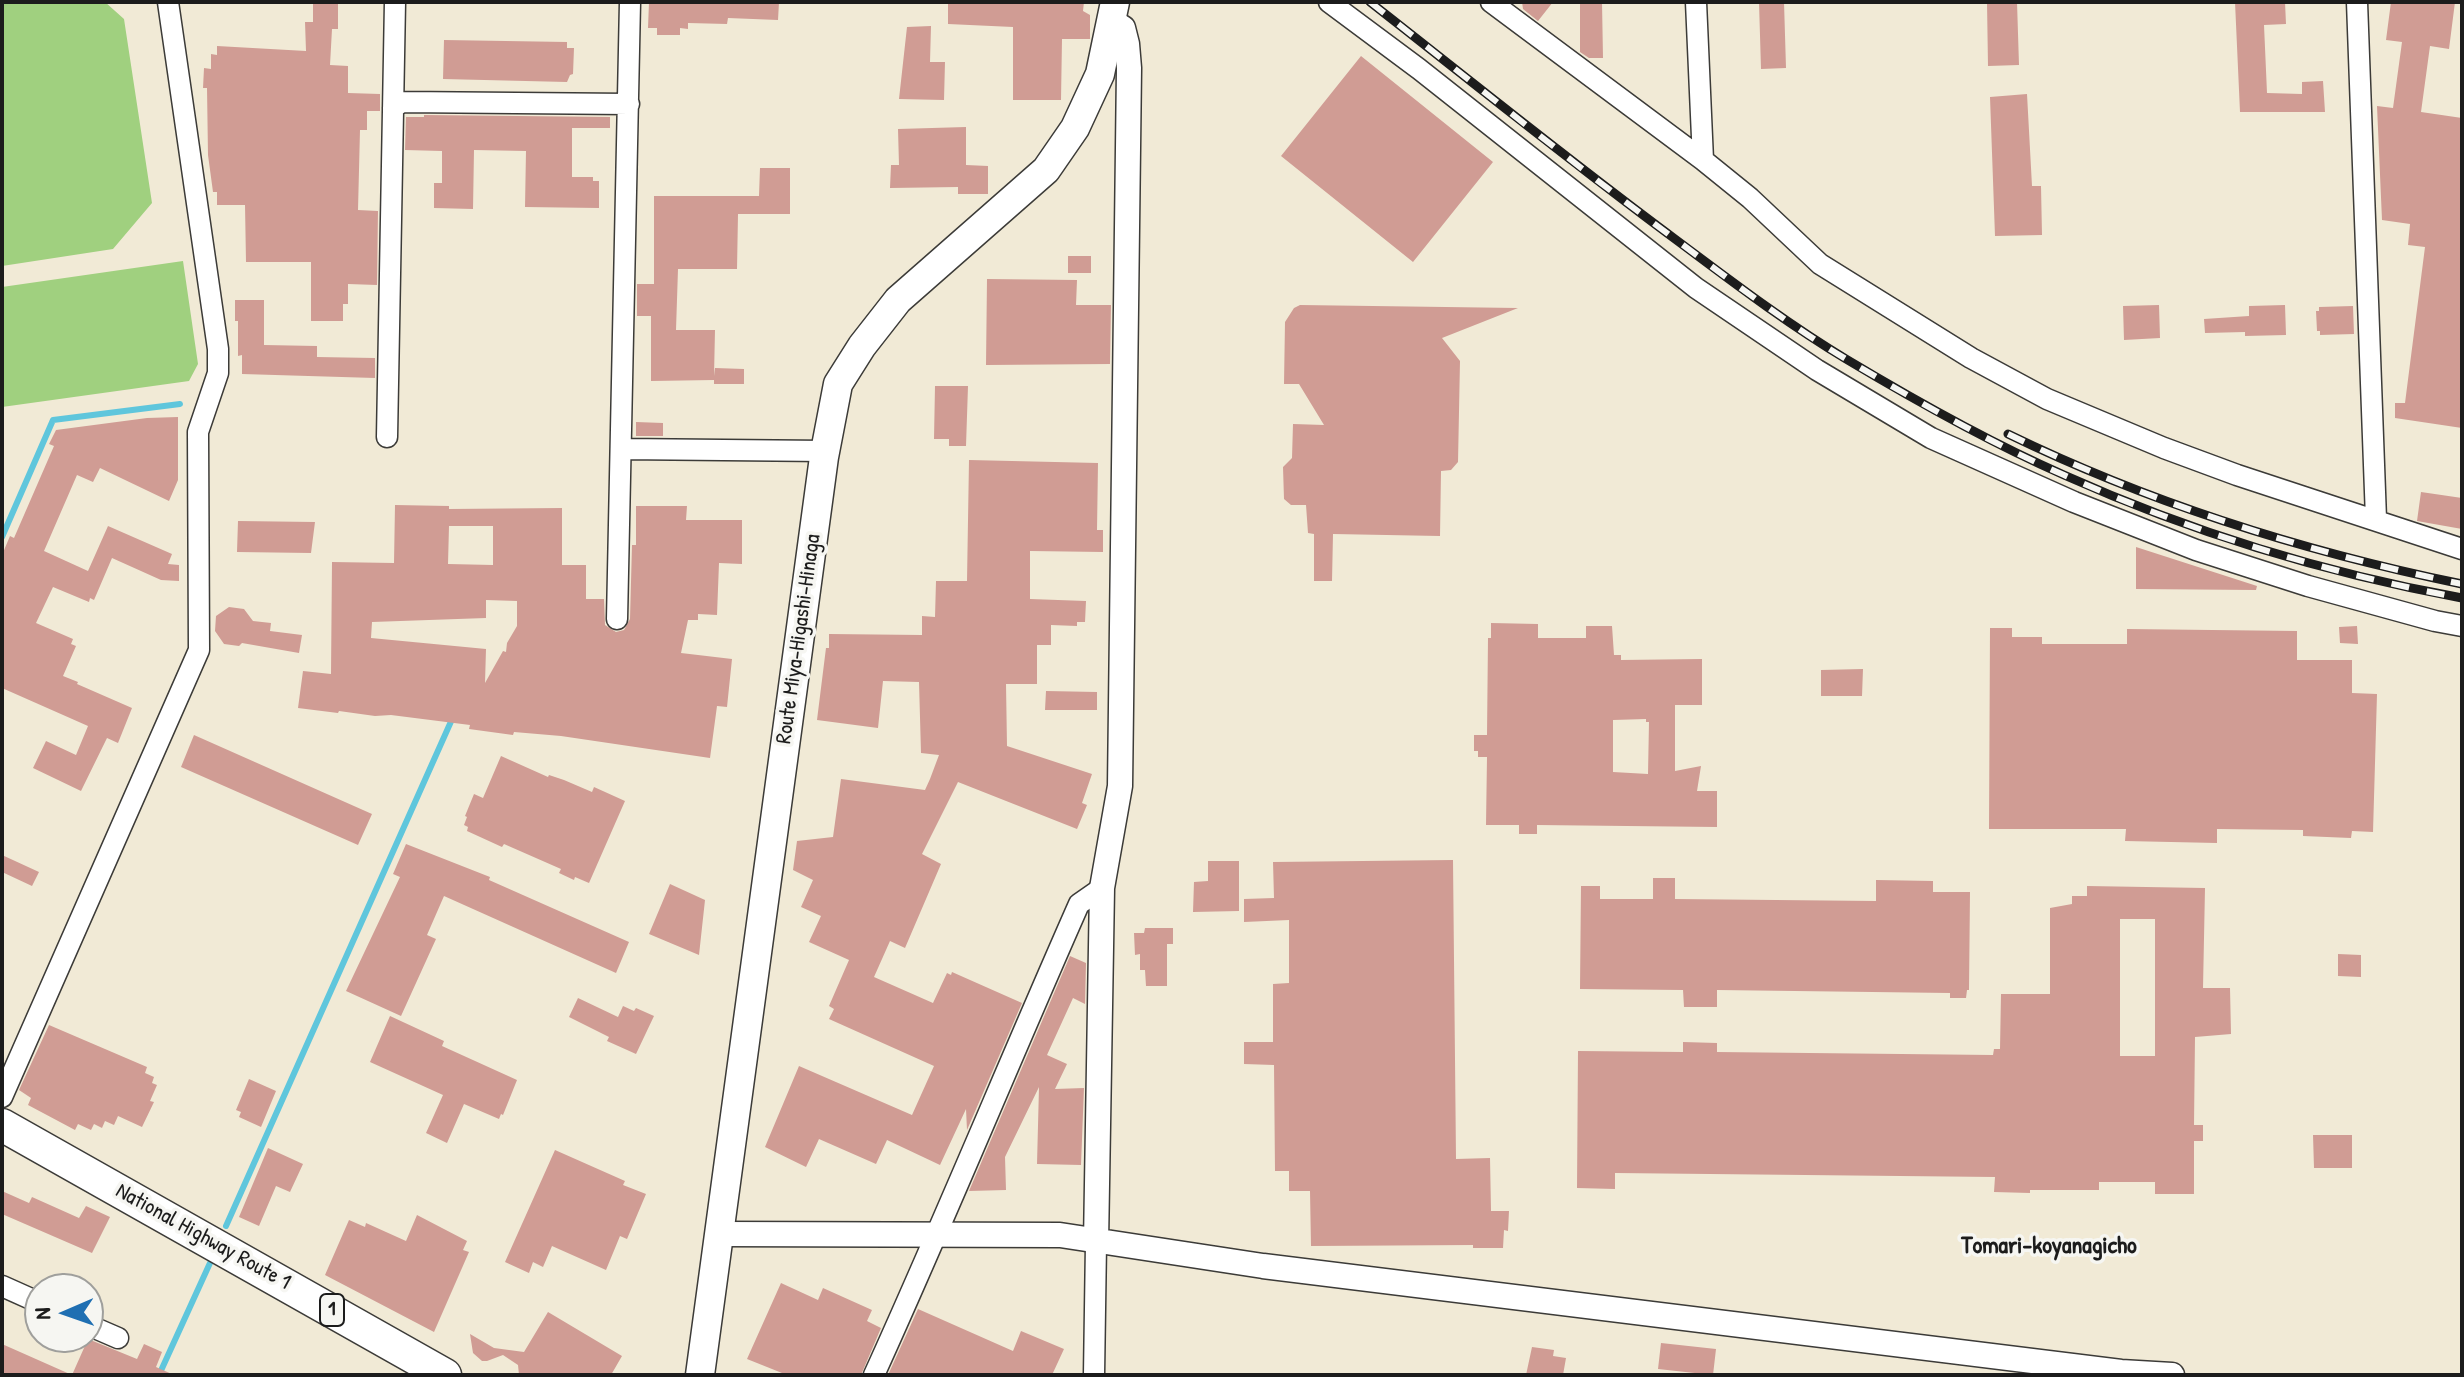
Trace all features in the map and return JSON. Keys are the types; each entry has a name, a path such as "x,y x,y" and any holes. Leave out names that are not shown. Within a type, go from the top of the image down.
{"highway":[{"name":"National Highway Route 1","path":"2,1125 445,1375"}],"main road":[{"name":"Route Miya-Higashi-Hinaga","path":"700,1375 826,451 838,384 862,346 898,300 1046,170 1075,128 1100,74 1114,11"}],"street":[{"path":"2,1097 199,650 198,432 218,373 218,349 168,2"},
{"path":"387,437 395,2"},
{"path":"617,619 630,2"},
{"path":"1329,2 1419,69 1696,288 1817,370 1931,438 2074,502 2196,550 2308,586 2462,626"},
{"path":"1491,2 1703,160 1750,198 1820,264 1919,328 2047,399 2237,475 2462,549"},
{"path":"1696,2 1703,160"},
{"path":"2357,2 2376,519"},
{"path":"1094,1375 1102,888 1120,786 1129,68 1123,28 1114,11"},
{"path":"393,108 402,102 629,104"},
{"path":"622,449 826,451"},
{"path":"874,1375 1079,904 1102,888"},
{"path":"720,1234 1060,1235 1096,1243 1629,1313 2121,1372 2172,1375"},
{"path":"2,1286 24,1296"},
{"path":"104,1332 118,1338"}],"green space":[{"path":"2,2 105,2 124,19 152,203 113,249 2,266"},
{"path":"183,261 198,364 189,381 2,407 2,287"}],"building":[{"path":"313,2 338,2 338,29 332,29 330,65 348,66 348,93 380,94 380,111 367,111 367,130 360,130 358,210 378,211 377,285 348,284 348,304 343,304 343,321 311,321 311,262 246,262 245,205 217,205 208,155 207,88 203,88 204,68 211,69 211,54 217,55 217,46 306,51 305,22 313,22"},
{"path":"649,2 779,2 778,20 728,18 727,24 688,23 688,29 680,28 680,35 657,35 657,28 648,28"},
{"path":"948,2 1084,2 1083,11 1090,15 1090,39 1062,39 1061,100 1013,100 1013,27 948,24"},
{"path":"1522,2 1553,2 1538,21 1523,9"},
{"path":"1580,2 1602,2 1603,58 1589,58 1580,52"},
{"path":"1759,2 1784,2 1786,68 1761,69"},
{"path":"1987,2 2017,2 2019,65 1988,66"},
{"path":"2235,2 2285,2 2286,24 2264,25 2267,93 2302,94 2302,82 2323,81 2325,112 2240,112"},
{"path":"2391,2 2455,2 2449,49 2430,46 2421,112 2462,118 2462,428 2395,418 2395,403 2405,403 2425,247 2408,245 2410,224 2382,220 2377,106 2393,108 2402,42 2386,40"},
{"path":"931,26 930,62 945,62 944,100 899,99 907,27"},
{"path":"444,40 567,42 567,48 574,48 573,74 567,82 443,79"},
{"path":"1361,56 1493,162 1413,262 1281,156"},
{"path":"2027,94 2032,186 2041,186 2042,235 1995,236 1990,97"},
{"path":"406,117 610,117 610,128 572,128 572,177 593,177 593,181 599,181 599,208 525,207 526,151 474,150 473,209 434,208 434,183 442,183 442,151 405,150"},
{"path":"966,127 966,165 988,166 988,194 958,194 958,187 890,188 891,165 899,165 898,129"},
{"path":"760,168 790,168 790,214 738,214 737,269 678,269 676,330 715,330 714,376 715,368 744,369 744,384 714,384 714,380 651,381 651,316 637,316 637,284 654,284 654,196 759,196"},
{"path":"1068,256 1091,256 1091,273 1068,273"},
{"path":"987,279 1077,280 1076,305 1111,305 1110,364 986,365"},
{"path":"235,300 264,300 264,345 317,346 317,357 375,358 375,378 242,374"},
{"path":"1300,305 1518,308 1442,338 1460,361 1458,462 1451,470 1441,471 1440,536 1333,534 1332,581 1314,581 1314,534 1308,533 1306,505 1291,505 1284,499 1283,467 1292,458 1293,424 1324,425 1299,384 1284,384 1285,322 1294,308"},
{"path":"2159,305 2160,338 2124,340 2123,306"},
{"path":"2285,305 2286,335 2205,333 2204,319 2249,316 2249,306"},
{"path":"2353,306 2354,334 2320,335 2316,311 2319,307"},
{"path":"935,386 968,386 966,446 949,446 949,439 934,439"},
{"path":"178,417 178,480 169,501 100,468 93,482 77,475 44,551 88,571 108,526 172,554 168,564 179,565 179,581 161,580 112,558 94,600 90,598 89,602 53,587 36,623 73,639 71,644 76,646 63,676 132,708 118,743 107,738 81,791 33,768 46,741 76,755 88,726 2,688 2,555 10,536 14,538 54,446 49,444 56,430"},
{"path":"636,422 663,423 663,436 636,436"},
{"path":"969,460 1098,463 1097,530 1103,530 1103,552 1030,551 1030,599 1086,601 1085,622 1077,622 1077,626 1051,625 1051,645 1037,645 1037,684 1006,684 1007,746 1092,774 1082,803 1087,805 1077,829 958,782 922,854 941,864 905,948 890,941 874,977 933,1003 947,973 951,975 952,972 1022,1003 967,1130 966,1109 940,1165 887,1140 876,1164 819,1139 806,1167 765,1147 799,1066 912,1115 934,1066 829,1019 834,1009 829,1006 849,960 809,942 821,916 801,907 813,880 793,870 797,841 833,837 841,779 925,790 930,779 939,755 921,753 919,682 883,681 878,728 817,720 829,634 922,635 922,616 935,617 936,581 967,581"},
{"path":"2421,492 2462,498 2462,529 2417,521"},
{"path":"395,505 449,506 449,509 562,508 562,565 586,565 586,599 604,599 605,625 616,632 624,630 630,619 636,506 687,506 686,520 742,520 742,564 719,563 717,615 698,614 698,620 688,620 681,653 732,659 727,707 717,706 710,758 561,736 514,732 513,735 469,729 470,725 391,715 298,708 303,671 331,674 332,562 394,563","holes":["449,526 493,526 493,565 448,564","486,600 517,601 517,626 507,643 506,652 503,651 485,683 486,649 371,638 372,622 486,618"]},
{"path":"238,521 315,522 311,553 237,552"},
{"path":"2136,547 2257,586 2256,590 2136,589"},
{"path":"229,607 244,609 253,621 271,623 270,631 302,635 299,653 242,643 239,646 224,644 215,631 216,616"},
{"path":"1491,623 1538,624 1538,638 1586,638 1586,626 1612,626 1614,655 1621,655 1621,660 1702,659 1702,705 1675,705 1675,771 1701,766 1697,791 1717,791 1717,827 1537,825 1537,834 1519,834 1519,825 1486,825 1487,757 1478,757 1478,751 1474,751 1474,735 1487,735 1488,638 1491,638","holes":["1646,719 1649,722 1648,774 1613,772 1613,720"]},
{"path":"2357,626 2358,644 2340,643 2339,627"},
{"path":"1990,628 2012,628 2012,637 2042,637 2042,644 2127,644 2127,629 2297,631 2297,660 2352,660 2352,693 2377,694 2373,832 2352,831 2351,838 2303,836 2303,830 2217,829 2217,843 2125,841 2126,829 1989,829"},
{"path":"1863,669 1862,696 1821,696 1821,670"},
{"path":"1046,691 1097,692 1097,710 1045,710"},
{"path":"194,735 372,814 358,845 181,767"},
{"path":"501,756 548,777 592,792 594,787 625,801 589,883 575,877 574,880 559,873 561,869 467,831 465,816 474,794 483,798"},
{"path":"406,844 490,877 489,880 629,942 616,973 444,896 427,935 436,939 401,1016 346,991 400,877 393,874"},
{"path":"2,855 39,872 32,886 2,872"},
{"path":"1453,860 1456,1159 1490,1158 1491,1211 1509,1211 1503,1248 1473,1248 1473,1245 1311,1246 1310,1191 1289,1191 1289,1171 1275,1171 1274,1065 1244,1064 1244,1042 1273,1042 1273,984 1289,983 1289,920 1244,922 1244,899 1274,898 1273,862"},
{"path":"1208,861 1239,861 1239,911 1193,912 1194,882 1208,881"},
{"path":"1653,878 1675,878 1675,899 1876,901 1876,880 1933,881 1933,892 1970,892 1969,990 1966,998 1950,998 1950,993 1717,990 1717,1007 1684,1007 1683,990 1580,989 1581,886 1600,886 1600,899 1653,899"},
{"path":"670,884 705,900 699,955 649,934"},
{"path":"2087,886 2205,888 2203,988 2230,988 2231,1034 2195,1037 2194,1125 2203,1125 2203,1141 2194,1141 2194,1194 2155,1194 2155,1182 2099,1182 2099,1190 2030,1190 2030,1193 1994,1192 1995,1177 1615,1173 1615,1189 1577,1188 1578,1051 1683,1052 1683,1042 1717,1043 1717,1052 1993,1055 1994,1049 2000,1049 2001,994 2050,994 2050,908 2072,904 2072,896 2087,896","holes":["2120,919 2155,919 2155,1056 2120,1056"]},
{"path":"1145,928 1173,928 1173,944 1167,944 1167,986 1146,986 1145,970 1140,970 1140,954 1135,955 1134,933 1144,933"},
{"path":"2338,954 2361,955 2361,977 2338,976"},
{"path":"1070,956 1086,963 1085,1004 1073,998 1047,1055 1067,1064 1055,1089 1084,1088 1081,1165 1037,1164 1039,1087 1005,1157 1006,1190 969,1191"},
{"path":"578,998 618,1017 623,1006 654,1016 636,1054 607,1041 609,1037 569,1017"},
{"path":"390,1016 444,1041 442,1046 517,1080 503,1115 499,1119 464,1104 447,1143 426,1133 443,1095 370,1062"},
{"path":"49,1025 147,1067 145,1073 154,1077 152,1083 157,1085 150,1101 154,1102 142,1127 118,1116 114,1125 105,1121 102,1128 94,1124 91,1130 78,1124 75,1130 28,1105 31,1098 19,1090"},
{"path":"249,1079 276,1091 261,1127 239,1117 241,1112 236,1110"},
{"path":"2313,1135 2352,1135 2352,1168 2314,1168"},
{"path":"268,1148 303,1164 290,1192 276,1186 259,1226 239,1217"},
{"path":"555,1150 625,1181 623,1185 646,1194 627,1239 620,1236 606,1270 552,1246 543,1267 533,1262 529,1273 505,1262"},
{"path":"2,1191 29,1203 32,1197 79,1218 86,1206 110,1217 92,1253 2,1214"},
{"path":"417,1215 467,1241 463,1250 469,1252 434,1332 325,1275 349,1220 365,1227 366,1223 406,1241"},
{"path":"781,1283 818,1300 823,1288 872,1310 867,1321 881,1328 861,1375 787,1375 747,1359"},
{"path":"918,1309 1013,1351 1021,1331 1064,1349 1052,1375 888,1375"},
{"path":"548,1312 622,1356 611,1375 519,1375 518,1365 503,1355 482,1361 473,1353 470,1334 494,1348 524,1352"},
{"path":"1661,1343 1716,1349 1713,1375 1658,1369"},
{"path":"2,1344 72,1375 2,1375"},
{"path":"144,1344 162,1352 156,1367 174,1375 72,1375 82,1353 104,1353 104,1346 137,1359"},
{"path":"1532,1347 1554,1350 1553,1356 1566,1358 1563,1375 1526,1375"}],"waterway":[{"path":"2,537 53,420 180,404"},
{"path":"226,1226 453,717"},
{"path":"159,1375 210,1263"}],"railway":[{"path":"1370,2 1598,181 1759,301 1846,359 1953,420 2064,475 2160,515 2309,563 2462,598"},
{"path":"2008,434 2118,482 2230,523 2346,557 2462,584"}],"district":[{"name":"Tomari-koyanagicho","path":"2049,1247"}]}
